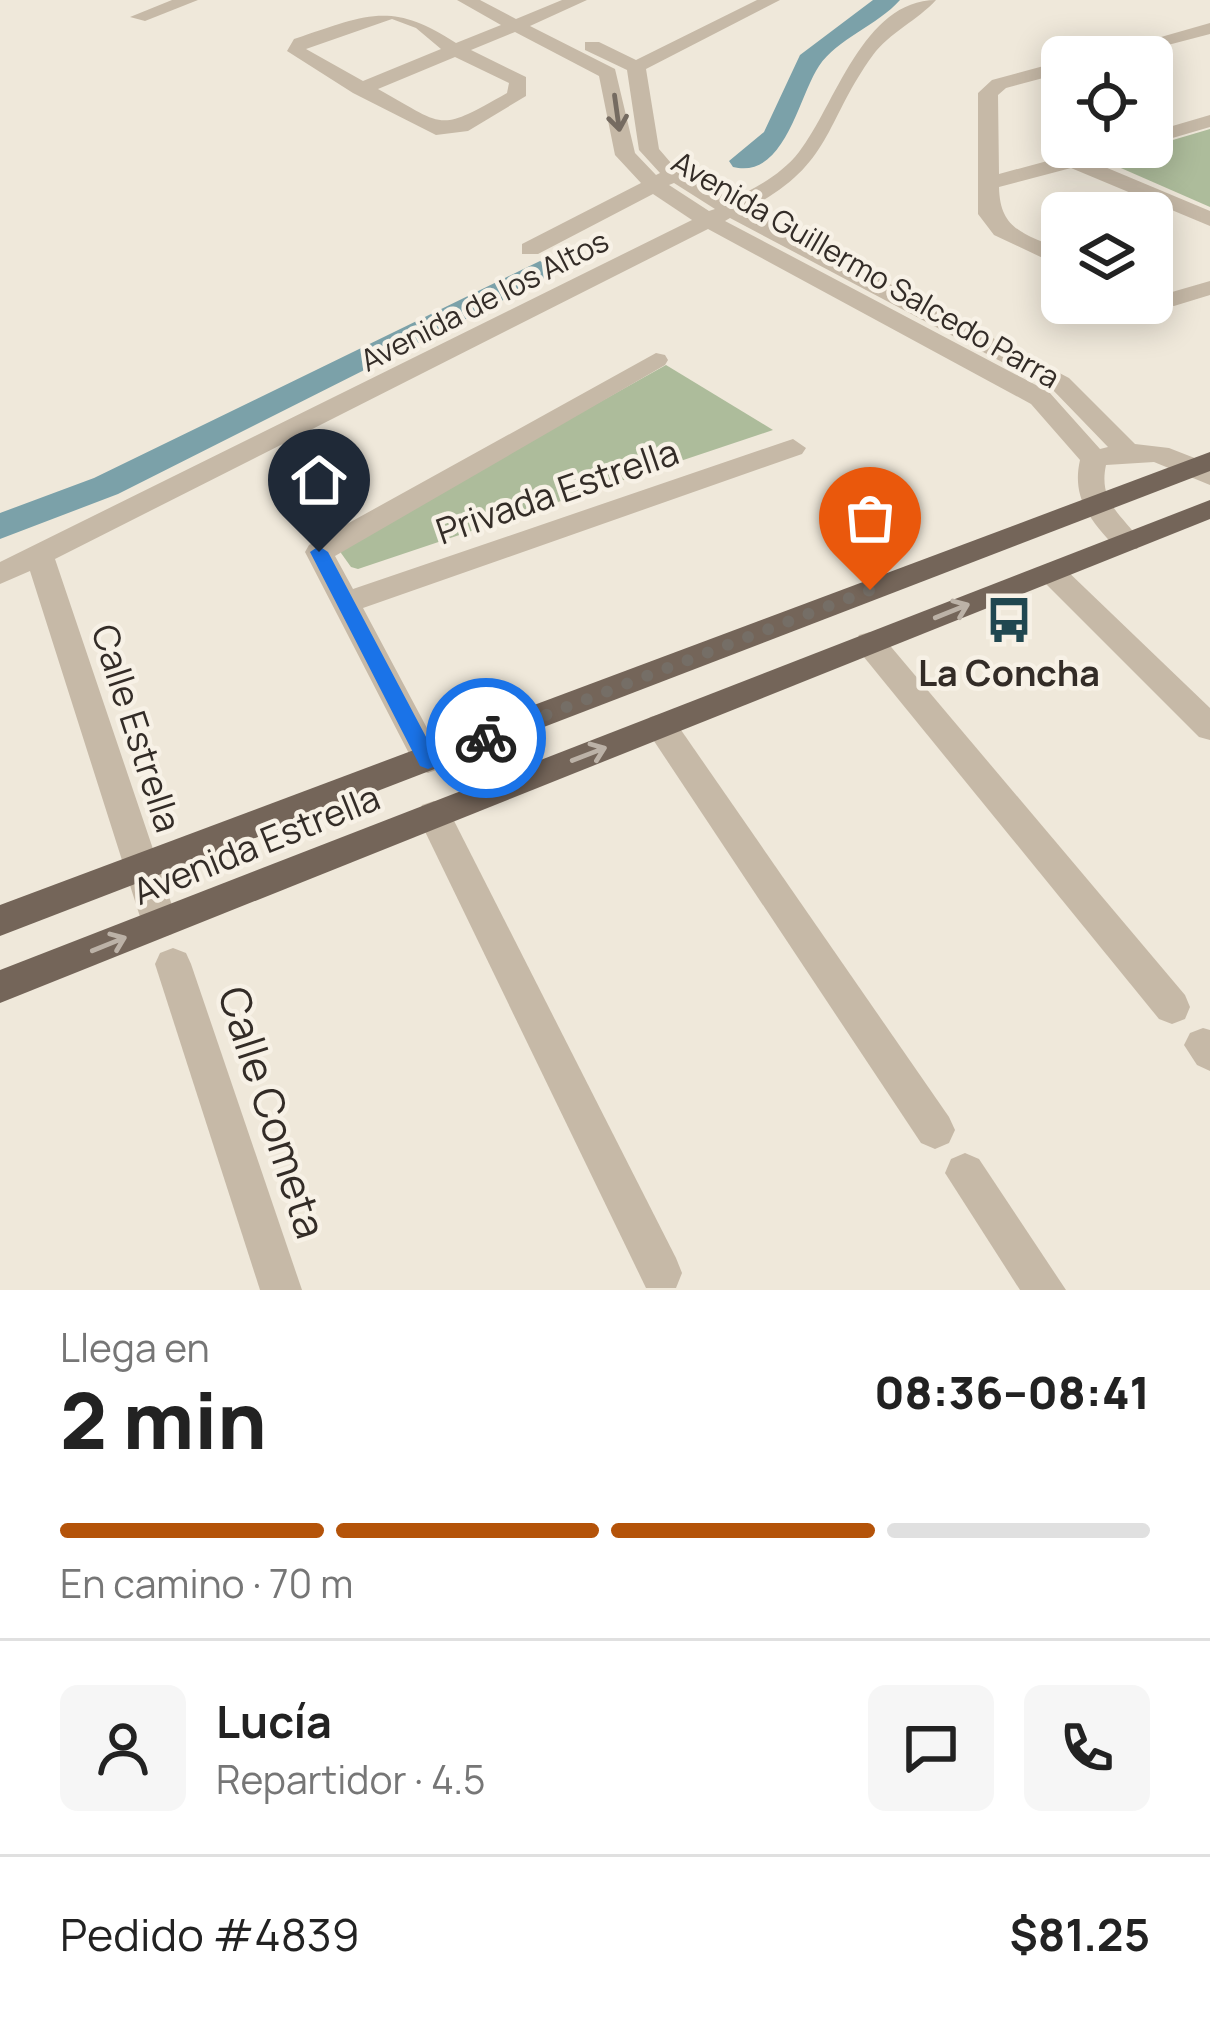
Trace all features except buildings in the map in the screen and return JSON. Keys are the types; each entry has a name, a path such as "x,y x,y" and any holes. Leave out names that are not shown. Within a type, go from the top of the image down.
{"main road":[{"name":"Avenida Estrella","path":"0,921 1091,504 1205,468"},
{"name":"Avenida Estrella","path":"0,986 1210,509"}],"street":[{"path":"139,17 188,0"},
{"name":"Avenida Guillermo Salcedo Parra","path":"466,0 636,67 649,150 664,180"},
{"name":"Avenida Guillermo Salcedo Parra","path":"496,0 608,73 625,155 719,214 886,303 1060,383 1126,450"},
{"path":"360,89 578,0"},
{"path":"636,67 772,0"},
{"name":"Avenida de los Altos","path":"0,574 769,190 807,156 867,49 927,0"},
{"path":"392,13 422,24 451,48 519,81 514,99 460,127 442,130 360,89 296,46 392,13"},
{"path":"1173,38 1210,28"},
{"path":"1041,73 992,87 991,182 992,221 1041,250"},
{"path":"1173,132 1210,121"},
{"path":"991,182 1046,168"},
{"path":"1090,168 1210,219"},
{"path":"530,249 664,180"},
{"path":"1173,299 1210,288"},
{"name":"Avenida Guillermo Salcedo Parra","path":"886,303 1056,411 1094,459"},
{"path":"428,760 319,552 656,360"},
{"path":"1056,411 1084,403"},
{"name":"Privada Estrella","path":"344,603 793,448"},
{"path":"1127,542 1091,504 1088,477 1094,459 1126,450 1205,468"},
{"name":"Calle Estrella","path":"40,557 160,923"},
{"path":"1051,572 1210,728"},
{"path":"870,643 1172,1007"},
{"path":"661,726 935,1130"},
{"path":"434,815 662,1273"},
{"name":"Calle Cometa","path":"173,964 281,1290"},
{"path":"964,1173 1045,1290"}],"green space":[{"path":"1210,129 1210,207 1121,168 1173,168 1173,140"},
{"path":"666,365 773,430 358,569 341,553 342,546"}],"waterway":[{"path":"743,161 775,136 809,60 888,0"},
{"path":"0,527 106,486 540,270"}],"way so far":[{"path":"486,738 870,590"}],"place":[{"name":"La Concha","path":"1009,620"}],"route":[{"path":"319,552 428,760 486,738"}]}
